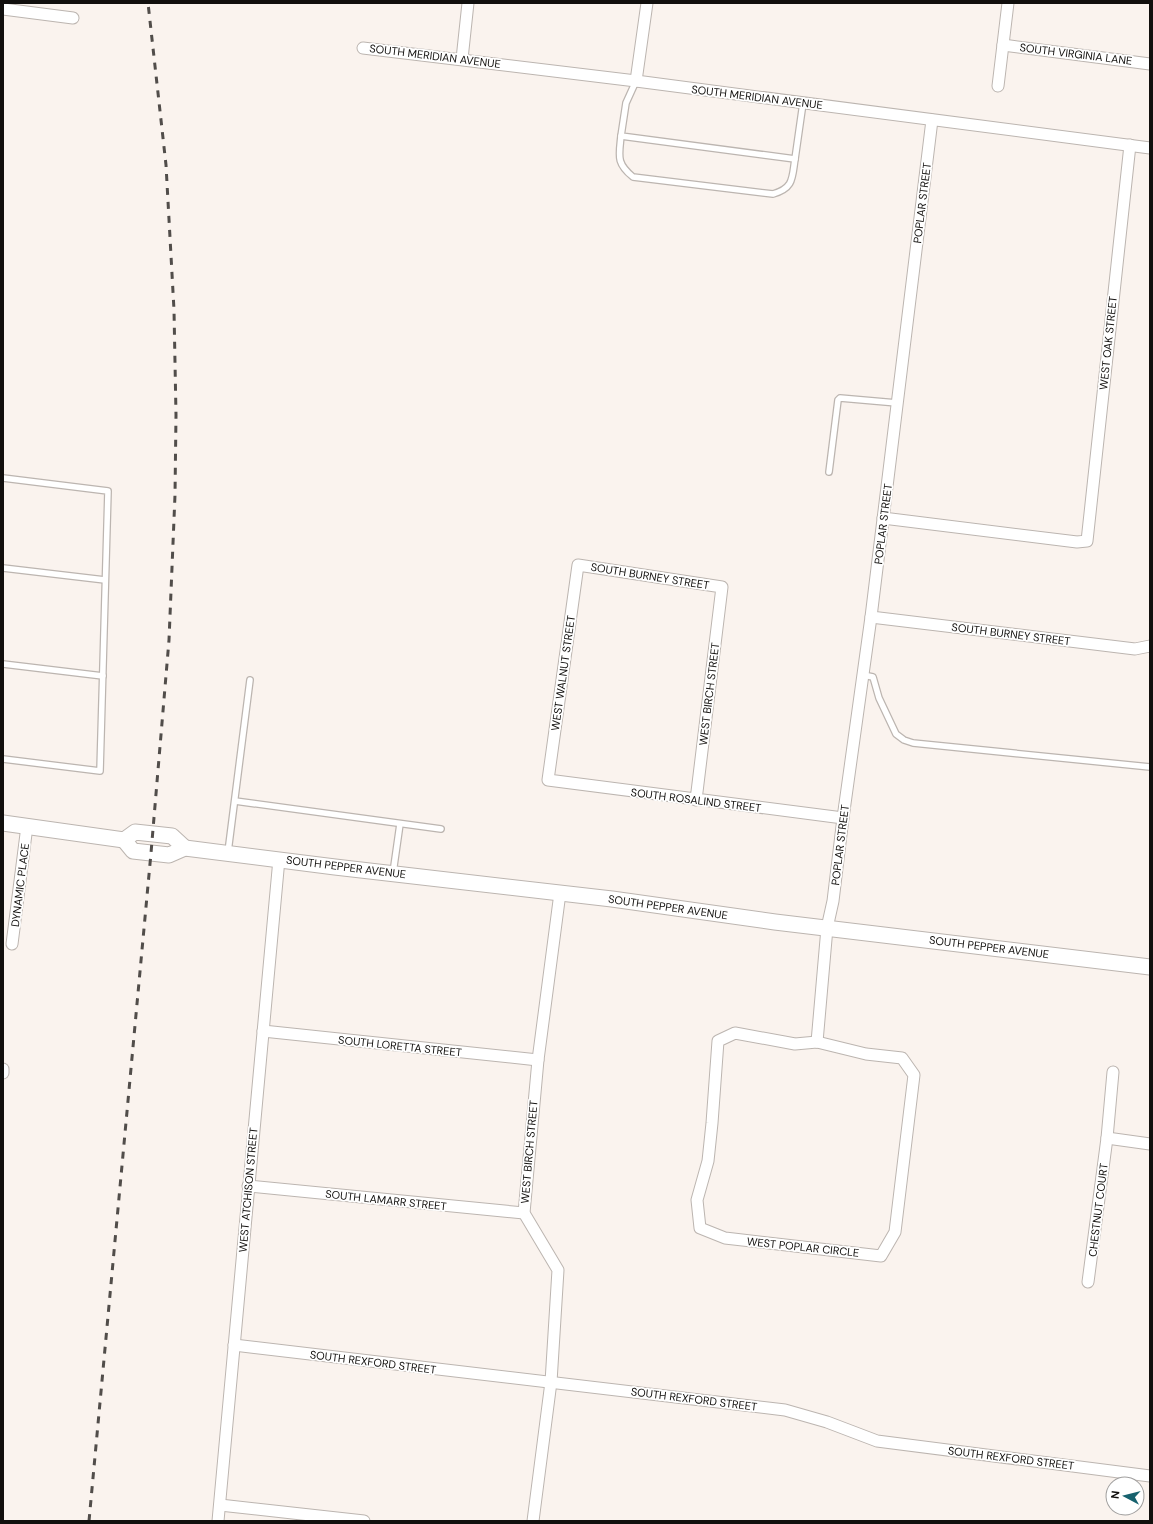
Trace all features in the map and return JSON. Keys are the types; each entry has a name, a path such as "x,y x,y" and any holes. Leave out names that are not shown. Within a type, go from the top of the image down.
{"main road":[{"name":"SOUTH PEPPER AVENUE","path":"3,823 124,840 135,832 172,836 185,848 560,893 827,928 1150,967"}],"street":[{"path":"462,59 468,3"},
{"path":"636,81 647,3"},
{"path":"998,86 1008,3"},
{"path":"3,9 73,18"},
{"name":"SOUTH VIRGINIA LANE","path":"1003,45 1150,64"},
{"name":"SOUTH MERIDIAN AVENUE","path":"364,48 636,81 1150,148"},
{"name":"POPLAR STREET","path":"817,1042 827,928 833,901 871,617 932,120"},
{"name":"WEST OAK STREET","path":"883,518 1078,542 1087,541 1130,145"},
{"name":"SOUTH BURNEY STREET","path":"578,565 722,587"},
{"name":"WEST WALNUT STREET","path":"548,780 578,565"},
{"name":"WEST BIRCH STREET","path":"696,800 722,587"},
{"name":"SOUTH BURNEY STREET","path":"871,617 1135,649 1150,646"},
{"name":"SOUTH ROSALIND STREET","path":"548,780 843,818"},
{"name":"DYNAMIC PLACE","path":"12,944 27,826"},
{"name":"WEST ATCHISON STREET","path":"218,1521 279,859"},
{"name":"WEST BIRCH STREET","path":"533,1521 551,1382 558,1270 524,1213 538,1060 560,893"},
{"name":"SOUTH LORETTA STREET","path":"263,1031 538,1060"},
{"name":"WEST POPLAR CIRCLE","path":"735,1033 795,1044 817,1042 866,1054 902,1058 914,1075 896,1232 881,1256 725,1238 700,1228 697,1200 708,1161 718,1041 735,1033"},
{"name":"CHESTNUT COURT","path":"1088,1282 1107,1138 1113,1072"},
{"path":"1107,1138 1150,1144"},
{"name":"SOUTH LAMARR STREET","path":"248,1186 524,1213"},
{"name":"SOUTH REXFORD STREET","path":"234,1346 786,1410 827,1422 877,1441 1150,1476"},
{"path":"220,1505 364,1521"}],"lane":[{"path":"636,81 626,103 619,157 623,169 633,177 773,194 782,191 792,181 803,103"},
{"path":"621,136 795,159"},
{"path":"829,472 838,400 840,398 897,404"},
{"path":"3,478 108,491 100,771 3,759"},
{"path":"3,568 105,580"},
{"path":"3,664 103,676"},
{"path":"863,674 873,677 879,698 896,734 904,740 1150,767"},
{"path":"228,853 250,680"},
{"path":"235,801 441,829"},
{"path":"393,873 400,824"}],"railway":[{"path":"89,1521 151,853 169,640 175,495 176,415 174,310 166,165 148,3"}]}
